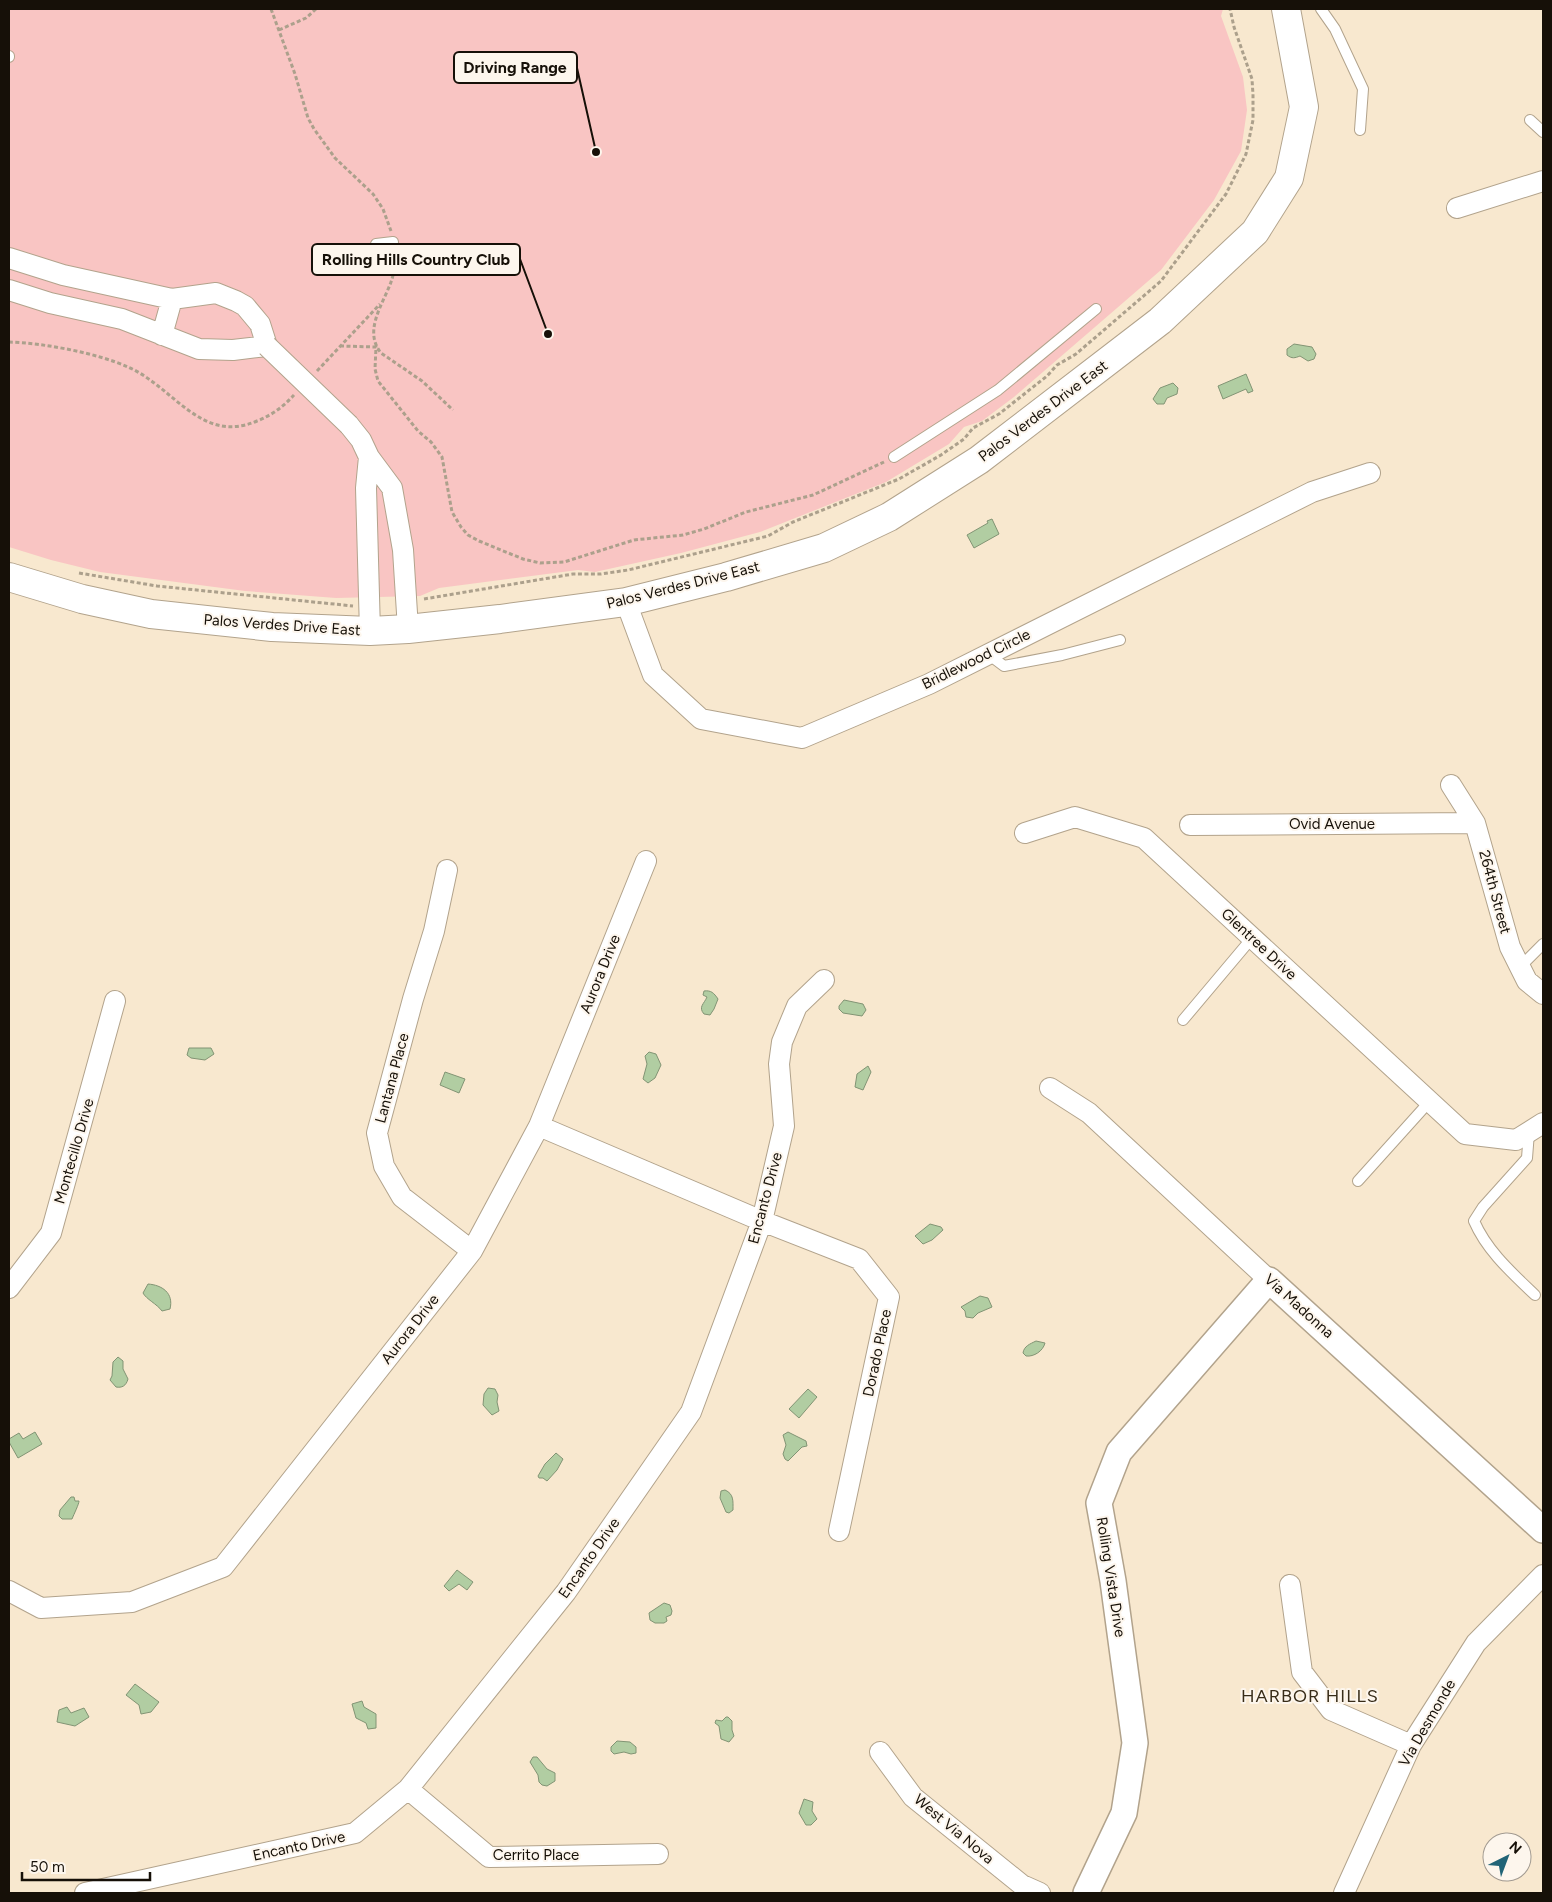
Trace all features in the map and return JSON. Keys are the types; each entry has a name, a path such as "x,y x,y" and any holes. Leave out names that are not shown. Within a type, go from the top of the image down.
{"main road":[{"name":"Palos Verdes Drive East","path":"9,577 82,599 151,614 272,627 370,631 408,629 500,619 626,602 726,577 824,548 888,516 979,460 1160,321 1255,232 1289,178 1304,107 1286,9"}],"street":[{"path":"1457,208 1543,181"},
{"path":"9,258 63,275 172,299 216,293 244,306 260,324 267,346 350,425 361,440 369,457 392,488 403,550 408,629"},
{"path":"9,290 50,303 122,319 199,349 233,350 267,346"},
{"path":"162,335 172,299"},
{"path":"369,457 366,488 370,631"},
{"name":"Bridlewood Circle","path":"626,602 653,675 701,719 802,738 928,684 1312,492 1370,473"},
{"name":"264th Street","path":"1450,785 1475,823 1510,947 1528,981 1543,994"},
{"name":"Glentree Drive","path":"1025,833 1076,817 1144,838 1465,1134 1516,1140 1536,1128"},
{"name":"Ovid Avenue","path":"1190,824 1475,823"},
{"name":"Aurora Drive","path":"9,1592 41,1608 132,1602 223,1567 472,1251 539,1126 646,861"},
{"name":"Lantana Place","path":"447,870 434,931 413,999 377,1133 384,1166 402,1197 472,1251"},
{"name":"Encanto Drive","path":"85,1893 355,1833 408,1789 566,1592 691,1412 762,1221 784,1126 779,1064 782,1042 797,1006 824,980"},
{"name":"Montecillo Drive","path":"9,1288 51,1233 115,1002"},
{"name":"Via Madonna","path":"1050,1088 1088,1113 1543,1530"},
{"name":"Dorado Place","path":"539,1126 762,1221 859,1259 890,1297 839,1531"},
{"name":"Rolling Vista Drive","path":"1086,1893 1124,1813 1135,1744 1113,1581 1099,1503 1119,1452 1269,1280"},
{"name":"Via Desmonde","path":"1344,1893 1411,1745 1476,1643 1543,1575"},
{"path":"1290,1584 1302,1672 1331,1710 1411,1745"},
{"name":"West Via Nova","path":"880,1752 913,1797 1022,1885 1040,1893"},
{"name":"Cerrito Place","path":"408,1789 489,1857 658,1854"}],"lane":[{"path":"1321,9 1336,29 1363,89 1360,130"},
{"path":"1530,120 1543,132"},
{"path":"376,244 393,242"},
{"path":"894,456 998,390 1096,309"},
{"path":"988,654 1004,666 1062,655 1120,640"},
{"path":"1183,1020 1252,938"},
{"path":"1520,967 1543,944"},
{"path":"1358,1181 1430,1101"},
{"path":"1535,1295 1507,1268 1481,1238 1474,1221 1483,1207 1527,1158 1536,1128"}],"path":[{"path":"271,9 295,74 308,118 314,129 335,158 373,194 390,225 395,263 392,281 380,304 374,326 376,347 375,369 378,381 442,457 452,512 468,535 524,559 540,563 564,562 634,540 683,535 746,512 814,495 894,456"},
{"path":"279,30 306,18 316,9"},
{"path":"426,599 573,574 601,574 628,570 768,536 793,522 862,496 899,479 964,439 973,428 999,414 1047,376 1056,365 1076,354 1160,281 1226,194 1246,154 1253,120 1254,95 1252,79 1234,27 1230,9"},
{"path":"314,375 380,304"},
{"path":"9,342 52,347 98,357 127,366 145,375 198,417 214,426 228,428 244,427 277,411 300,389"},
{"path":"340,346 376,347 381,353 422,381 454,410"},
{"path":"72,572 157,586 348,606"}],"shaded area":[{"path":"9,9 1223,9 1221,16 1243,77 1247,110 1241,151 1214,200 1161,270 1014,397 982,421 964,427 949,444 886,482 760,532 681,553 595,572 578,570 439,588 420,596 336,598 245,591 100,572 9,547"},
{"path":"1294,344 1312,347 1316,354 1314,359 1308,361 1300,356 1294,358 1287,355 1287,349"},
{"path":"1246,374 1253,391 1248,393 1246,389 1223,399 1218,386"},
{"path":"1173,383 1178,388 1177,394 1167,398 1164,404 1157,404 1153,399 1160,388"},
{"path":"992,519 999,534 974,548 967,535"},
{"path":"704,991 712,992 718,999 710,1015 704,1014 702,1009 707,997 703,995"},
{"path":"844,1000 863,1004 866,1010 862,1016 843,1013 839,1006"},
{"path":"189,1048 211,1048 214,1054 205,1060 191,1058 187,1055"},
{"path":"649,1052 656,1054 661,1065 655,1078 648,1083 643,1079 647,1064 645,1056"},
{"path":"868,1066 871,1072 863,1090 855,1087 857,1074"},
{"path":"445,1072 465,1079 459,1093 440,1085"},
{"path":"930,1224 941,1227 943,1230 932,1240 923,1244 915,1236"},
{"path":"148,1284 158,1286 166,1291 170,1298 170,1309 162,1311 144,1295 143,1293"},
{"path":"980,1296 988,1298 992,1307 978,1313 973,1318 966,1317 965,1311 961,1307"},
{"path":"1036,1341 1045,1343 1042,1349 1035,1354 1026,1356 1023,1353 1025,1349"},
{"path":"118,1357 123,1361 123,1369 128,1379 125,1385 116,1387 110,1380 113,1362"},
{"path":"488,1388 495,1389 498,1395 499,1411 492,1415 483,1405 484,1394"},
{"path":"808,1389 817,1397 799,1418 789,1409"},
{"path":"35,1432 42,1444 18,1458 9,1439 19,1433 23,1439"},
{"path":"788,1432 806,1441 807,1446 802,1447 788,1461 783,1454 786,1445 783,1435"},
{"path":"556,1453 563,1459 557,1470 547,1481 539,1478 538,1476 545,1464"},
{"path":"725,1490 730,1494 733,1501 733,1510 729,1513 726,1512 720,1498 721,1491"},
{"path":"71,1497 74,1497 75,1501 79,1501 77,1507 72,1519 62,1519 59,1516 60,1510"},
{"path":"457,1570 473,1582 467,1590 459,1584 449,1591 444,1586"},
{"path":"664,1603 670,1605 672,1611 671,1615 666,1617 667,1621 655,1623 650,1620 649,1613"},
{"path":"135,1684 159,1702 151,1712 141,1714 139,1705 126,1695"},
{"path":"362,1701 364,1707 376,1714 376,1728 368,1729 366,1723 356,1718 352,1704"},
{"path":"67,1707 71,1713 84,1708 89,1717 75,1726 57,1722 59,1710"},
{"path":"726,1717 732,1721 734,1736 729,1742 721,1739 719,1726 715,1723 716,1720 722,1721"},
{"path":"617,1741 630,1742 636,1747 636,1753 624,1752 614,1754 611,1751 611,1747"},
{"path":"533,1757 537,1757 547,1769 555,1773 555,1781 547,1786 539,1782 538,1775 530,1762"},
{"path":"804,1799 813,1802 812,1811 817,1819 811,1825 806,1825 799,1813"}],"place":[{"name":"Driving Range","path":"596,152"},
{"name":"Rolling Hills Country Club","path":"548,334"}],"district":[{"name":"HARBOR HILLS","path":"1310,1696"}]}
